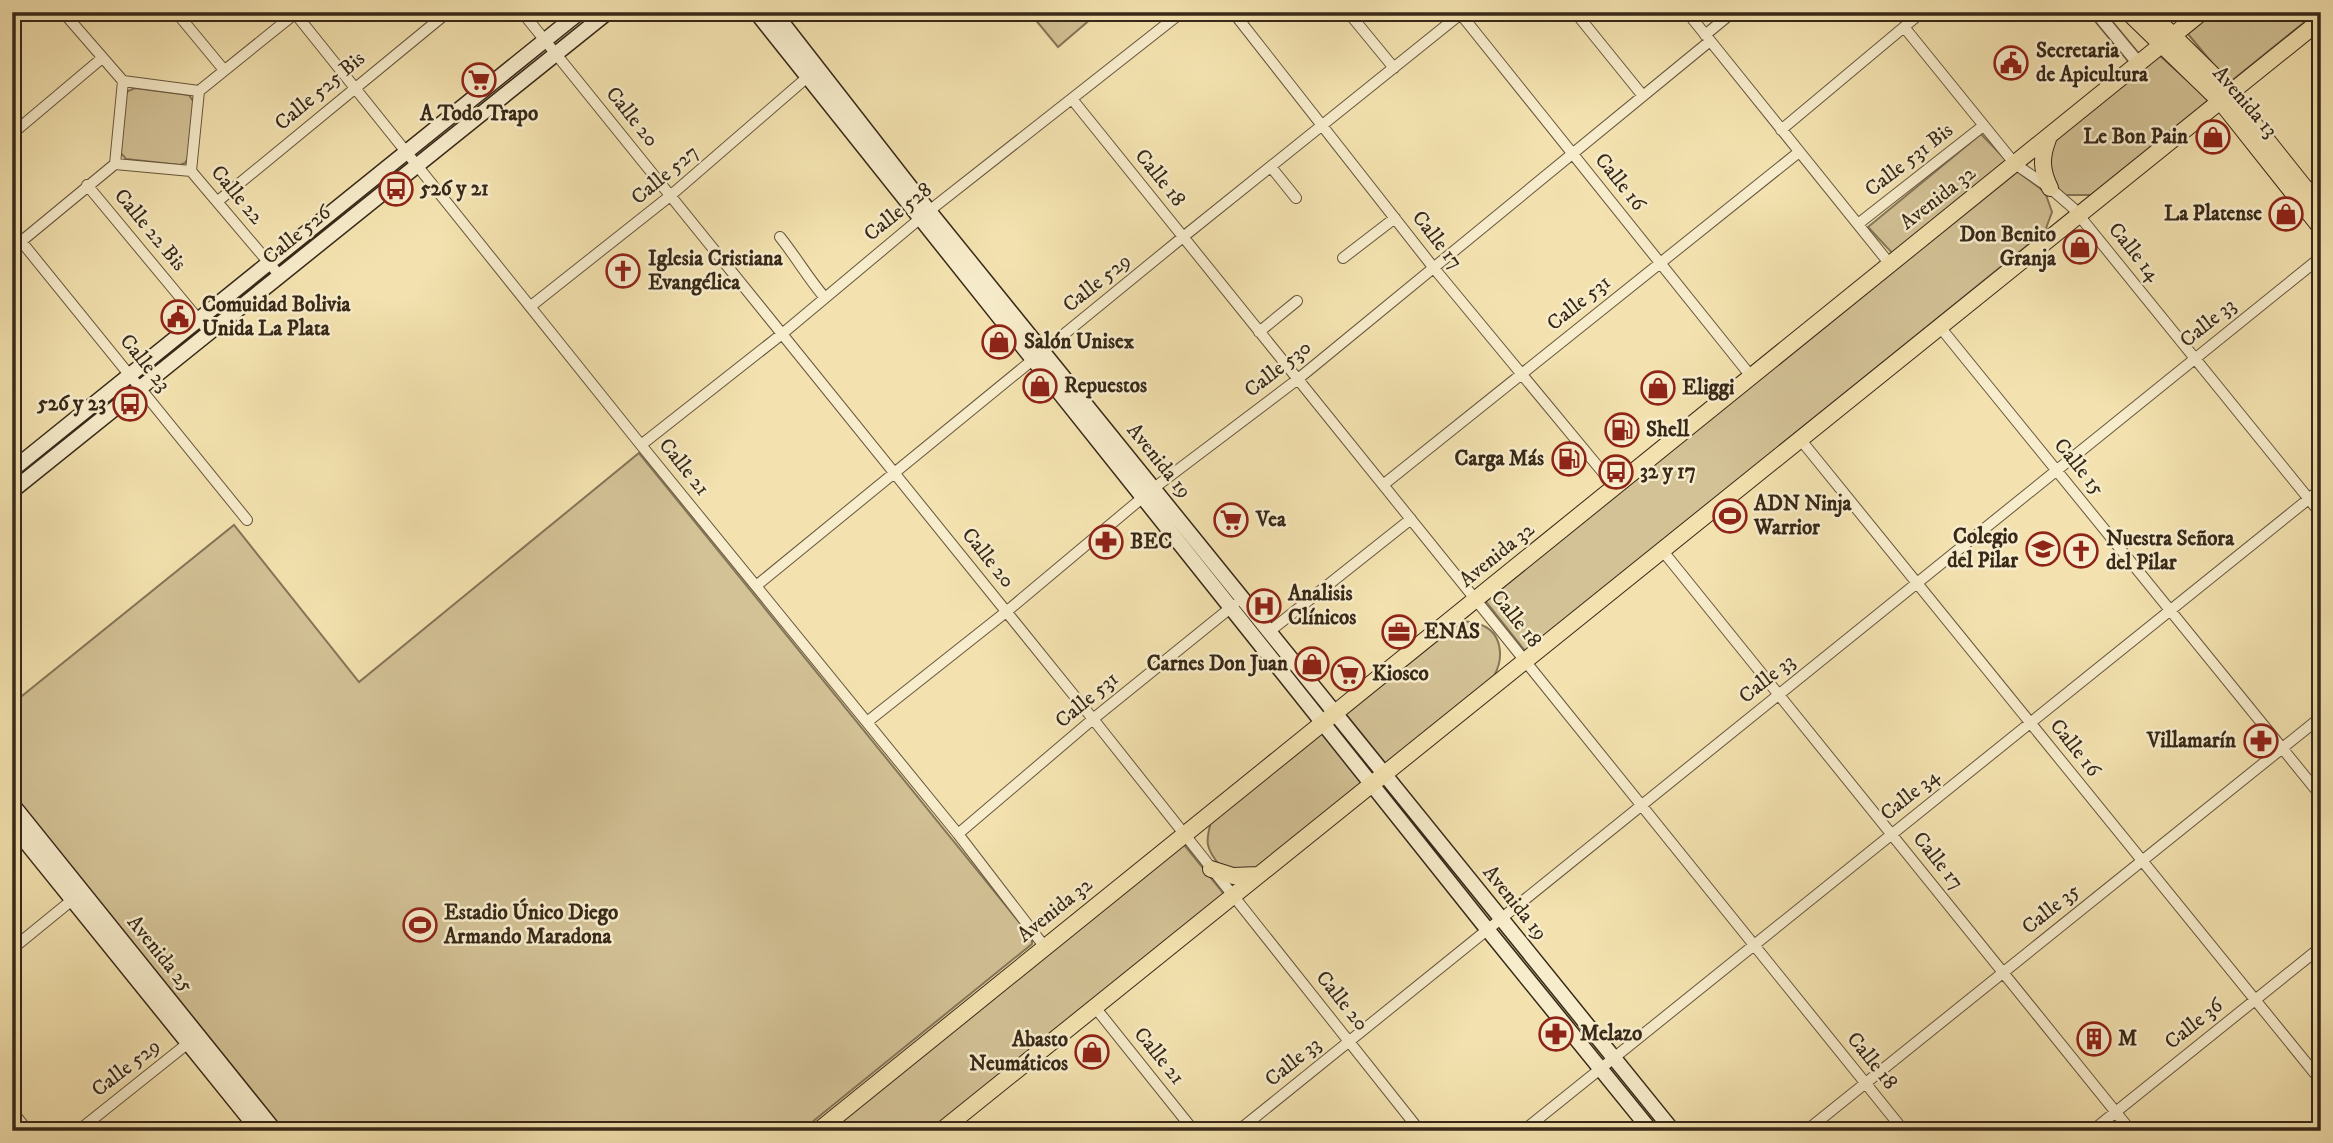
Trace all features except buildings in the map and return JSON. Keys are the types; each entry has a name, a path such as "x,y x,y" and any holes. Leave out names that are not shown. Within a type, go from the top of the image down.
{"main road":[{"name":"Calle 526","path":"12,470 580,12"},
{"name":"Calle 526","path":"12,491 608,12"},
{"name":"Avenida 19","path":"755,12 814,73"},
{"name":"Avenida 19","path":"774,12 814,73 924,215 1378,779 1501,919 1673,1131"},
{"name":"Avenida 13","path":"2128,12 2168,41 2225,97 2321,208"},
{"name":"Avenida 13","path":"2149,12 2168,41"},
{"name":"Avenida 32","path":"818,1131 2203,12"},
{"path":"941,1131 961,1125 1094,1006 2321,20"},
{"name":"Avenida 13","path":"2225,97 2321,228"},
{"path":"2048,139 2042,164 2050,188"},
{"name":"Avenida 19","path":"1237,602 1270,631 1329,718"},
{"name":"Avenida 19","path":"1378,779 1487,929 1651,1131"},
{"name":"Avenida 25","path":"12,804 78,895 193,1039 259,1131"},
{"name":"Avenida 25","path":"12,825 78,895"},
{"path":"1211,869 1233,877 1259,875"},
{"name":"Avenida 25","path":"193,1039 275,1131"}],"street":[{"path":"63,12 101,59 123,81 199,91"},
{"path":"176,12 224,70"},
{"name":"Calle 525 Bis","path":"218,201 448,12"},
{"name":"Calle 20","path":"522,12 1093,719 1420,1131"},
{"name":"Calle 528","path":"641,445 782,334 924,215 1182,12"},
{"name":"Calle 17","path":"1233,12 1433,267 1615,487"},
{"path":"1348,12 1394,68"},
{"path":"1575,12 1643,96"},
{"path":"1687,12 1889,264"},
{"name":"Calle 530","path":"867,722 1006,612 1149,493 1298,379 1573,154 1643,96 1733,12"},
{"path":"1781,130 1908,20 1922,12"},
{"path":"2096,12 2139,64"},
{"path":"2161,12 2168,41"},
{"path":"12,249 115,164 191,171 199,91 295,13"},
{"name":"Calle 21","path":"295,13 641,445 958,834 1044,946"},
{"name":"Calle 529","path":"757,586 1461,13"},
{"name":"Calle 16","path":"1461,13 1750,376"},
{"name":"Calle 14","path":"1908,20 1983,126 2015,164 2050,188 2079,215 2321,514"},
{"path":"12,134 101,59"},
{"name":"Calle 527","path":"531,306 670,197 814,73"},
{"path":"115,164 123,81"},
{"name":"Calle 18","path":"1072,99 1904,1131"},
{"name":"Calle 531 Bis","path":"1858,224 1983,126"},
{"name":"Calle 531","path":"1383,485 1799,152"},
{"path":"1271,167 1296,198"},
{"name":"Calle 22","path":"191,171 279,276"},
{"name":"Calle 22 Bis","path":"88,185 209,332"},
{"path":"1343,258 1395,218"},
{"name":"Calle 23","path":"12,230 247,520"},
{"path":"780,237 825,298"},
{"name":"Calle 33","path":"1238,1131 2321,257"},
{"path":"1259,332 1297,301"},
{"name":"Calle 15","path":"1940,327 2321,796"},
{"name":"Calle 16","path":"1800,439 2321,1081"},
{"name":"Calle 34","path":"1523,1131 2321,489"},
{"path":"1270,631 1411,519"},
{"name":"Calle 17","path":"1662,550 2131,1131"},
{"name":"Calle 531","path":"958,834 1093,719 1237,602"},
{"name":"Calle 35","path":"1806,1131 2321,717"},
{"path":"12,949 78,895"},
{"name":"Calle 36","path":"2092,1131 2321,947"},
{"name":"Calle 21","path":"1094,1006 1194,1131"},
{"name":"Calle 529","path":"78,1131 193,1039"},
{"path":"12,1111 28,1131"}],"shaded area":[{"path":"1029,12 1099,12 1058,47"},
{"path":"2214,12 2317,12 2229,83 2188,34"},
{"path":"2158,54 2209,100 2094,195 2065,195 2048,178 2051,143"},
{"path":"135,88 189,95 195,104 189,157 185,163 180,165 126,159 119,151 123,97"},
{"path":"1981,134 2007,161 1893,254 1868,227"},
{"path":"2014,169 2045,192 2052,212 2045,231 1526,652 1484,599"},
{"path":"639,453 1032,938 1032,944 801,1131 283,1131 12,795 12,704 234,525 359,682"},
{"path":"1462,621 1487,628 1497,639 1500,654 1494,676 1390,763 1385,763 1344,712 1449,626"},
{"path":"1323,729 1365,781 1253,870 1221,867 1208,844 1212,818"},
{"path":"1182,842 1224,894 931,1131 824,1131"}],"place":[{"name":"Secretaria de Apicultura","path":"2011,63"},
{"name":"A Todo Trapo","path":"479,80"},
{"name":"Le Bon Pain","path":"2213,137"},
{"name":"526 y 21","path":"396,189"},
{"name":"La Platense","path":"2286,214"},
{"name":"Don Benito Granja","path":"2080,247"},
{"name":"Iglesia Cristiana Evangélica","path":"623,271"},
{"name":"Comuidad Bolivia Unida La Plata","path":"178,317"},
{"name":"Salón Unisex","path":"999,342"},
{"name":"Repuestos","path":"1040,386"},
{"name":"Eliggi","path":"1658,388"},
{"name":"526 y 23","path":"130,404"},
{"name":"Shell","path":"1622,430"},
{"name":"Carga Más","path":"1569,459"},
{"name":"32 y 17","path":"1616,472"},
{"name":"ADN Ninja Warrior","path":"1730,516"},
{"name":"Vea","path":"1231,520"},
{"name":"BEC","path":"1106,542"},
{"name":"Colegio del Pilar","path":"2043,549"},
{"name":"Nuestra Señora del Pilar","path":"2081,551"},
{"name":"Analisis Clínicos","path":"1264,606"},
{"name":"ENAS","path":"1399,632"},
{"name":"Carnes Don Juan","path":"1312,664"},
{"name":"Kiosco","path":"1348,674"},
{"name":"Villamarín","path":"2261,741"},
{"name":"Estadio Único Diego Armando Maradona","path":"420,925"},
{"name":"Melazo","path":"1556,1034"},
{"name":"M","path":"2094,1039"},
{"name":"Abasto Neumáticos","path":"1092,1052"}]}
